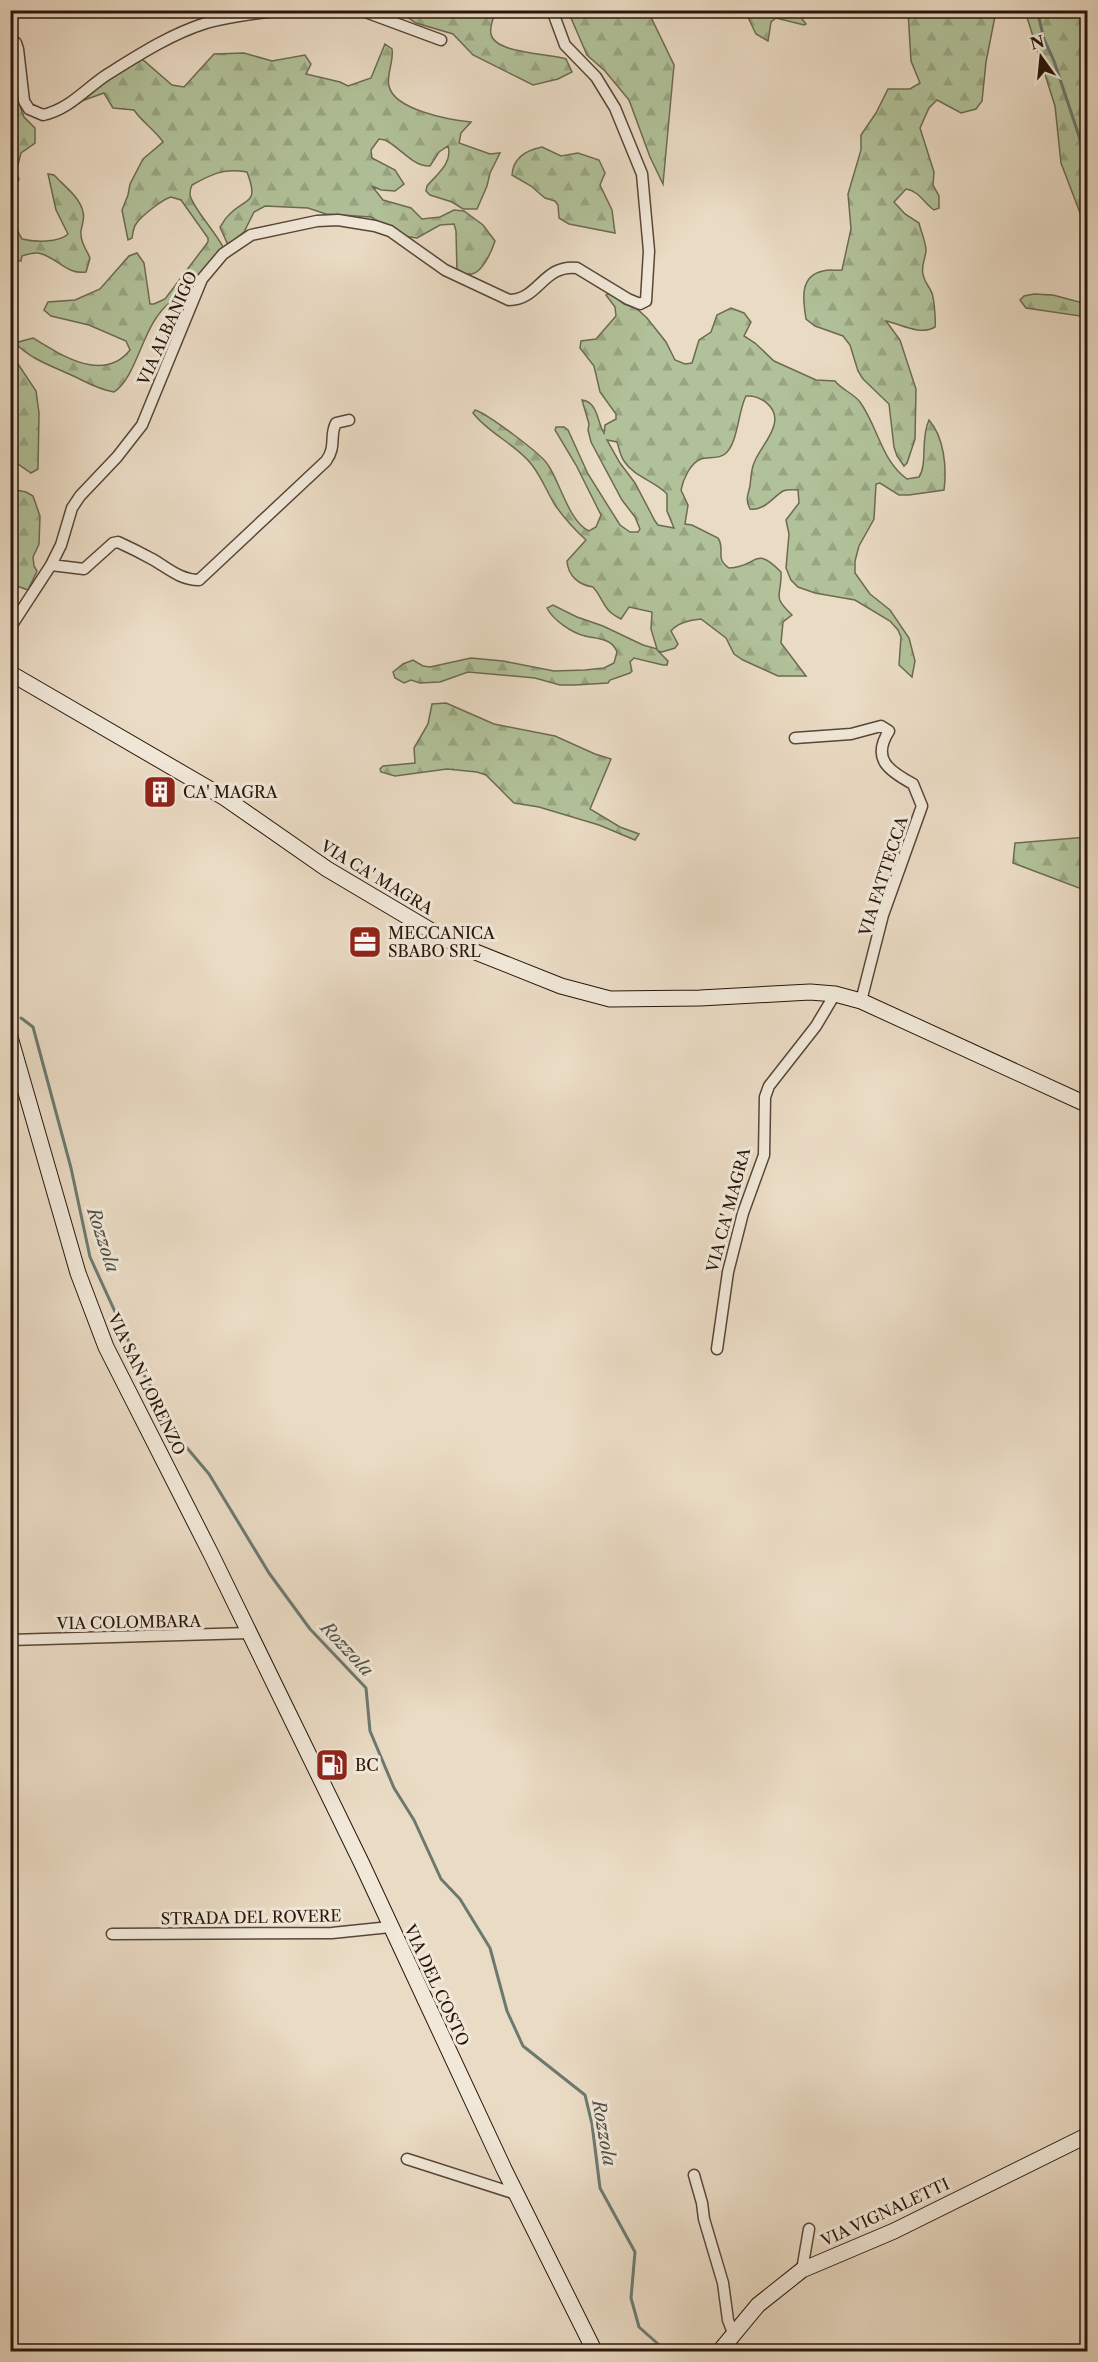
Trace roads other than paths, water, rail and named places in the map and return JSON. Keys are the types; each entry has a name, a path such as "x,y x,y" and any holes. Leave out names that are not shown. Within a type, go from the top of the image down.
{"street":[{"path":"10,39 16,43 18,49 24,101 29,109 43,115 63,108 97,80 159,42 184,31 207,23 284,10"},
{"path":"360,10 441,40"},
{"name":"VIA ALBANIGO","path":"10,628 51,565 76,502 142,425 202,279 223,254 251,235 317,221 338,220 375,226 390,231 445,270 509,300 520,300 555,270 568,267 578,268 628,299 640,304 646,301 649,251 642,174 615,108 596,77 565,45 552,10"},
{"path":"51,565 84,569 113,543 118,542 154,560 177,576 199,580 326,461 333,447 333,428 336,423 349,420"},
{"name":"VIA CA' MAGRA","path":"10,673 225,798 327,869 458,945 561,986 610,999 636,1000 778,992 835,994 861,1001 1088,1105"},
{"name":"VIA FATTECCA","path":"795,738 851,734 881,726 889,731 880,753 885,763 898,776 913,784 922,806 884,915 861,1001"},
{"name":"VIA CA' MAGRA","path":"717,1349 728,1272 743,1213 764,1155 765,1097 769,1086 794,1055 835,994"},
{"name":"VIA SAN LORENZO","path":"10,1036 78,1273 106,1347 249,1633"},
{"name":"VIA COLOMBARA","path":"10,1640 249,1633"},
{"name":"VIA DEL COSTO","path":"249,1633 362,1864 516,2194 595,2352"},
{"name":"STRADA DEL ROVERE","path":"112,1934 332,1933 390,1927"},
{"name":"VIA VIGNALETTI","path":"719,2352 758,2305 802,2270 894,2231 1088,2135"},
{"path":"407,2159 516,2194"},
{"path":"694,2175 723,2283 728,2320 733,2333"},
{"path":"802,2270 809,2229"}],"waterway":[{"path":"1037,10 1044,39 1054,61 1088,163"},
{"name":"Rozzola","path":"21,1018 33,1027 71,1168 90,1257 143,1373 182,1442 209,1474 269,1573 310,1629 366,1688 370,1731 394,1788 414,1820 441,1879 460,1899 490,1948 507,2011 523,2046 585,2095 592,2124 600,2188 635,2252 631,2298 639,2327 667,2352"}],"place":[{"name":"CA' MAGRA","path":"160,792"},
{"name":"MECCANICA SBABO SRL","path":"365,942"},
{"name":"BC","path":"332,1765"}]}
